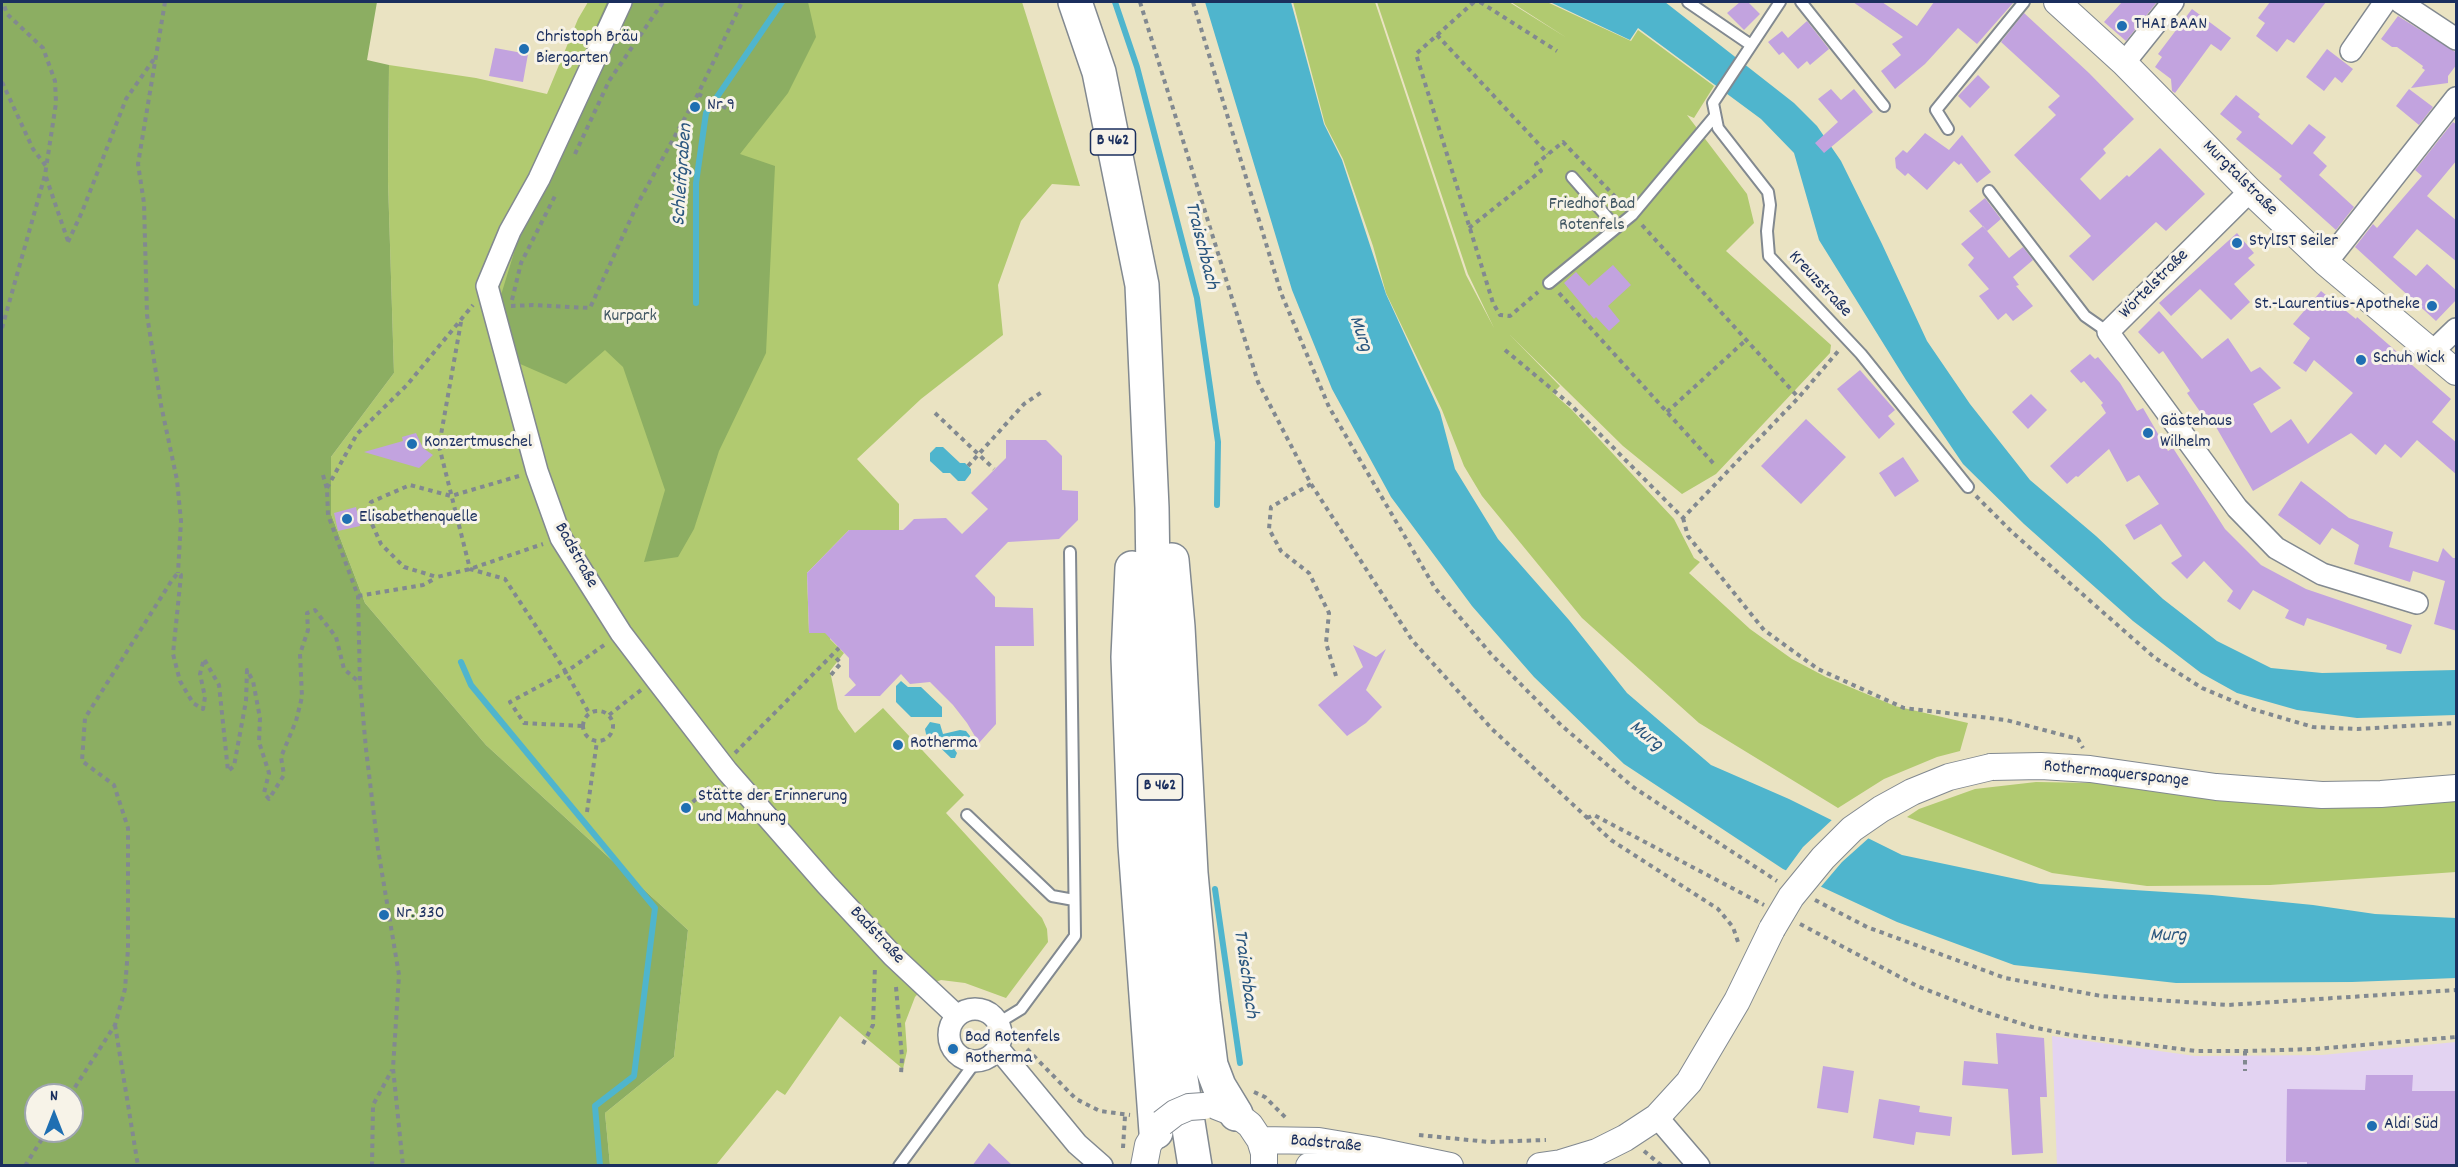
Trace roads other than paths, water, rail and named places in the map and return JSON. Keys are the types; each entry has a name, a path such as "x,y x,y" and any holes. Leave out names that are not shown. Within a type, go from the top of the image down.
{"main road":[{"name":"B 462","path":"1075,2 1099,72 1142,285 1152,508 1154,643 1169,961 1179,1066 1195,1166"},
{"path":"1142,285 1130,339 1135,491 1128,657 1149,1119"},
{"path":"1152,508 1173,561 1193,897 1211,1065 1212,1096 1236,1114"}],"street":[{"name":"Badstraße","path":"621,2 539,179 510,231 487,286 502,307 537,471 561,538 621,633 656,679 725,768 893,956 957,1016"},
{"name":"Murgtalstraße","path":"2057,2 2124,63 2250,191 2326,263 2457,372"},
{"path":"2124,63 2173,2"},
{"path":"2351,51 2385,2"},
{"path":"2400,2 2457,39"},
{"path":"2326,263 2457,98"},
{"name":"Wörtelstraße","path":"2250,191 2108,332 2237,508 2276,548 2322,574 2417,603"},
{"path":"2432,352 2457,329"},
{"name":"Rothermaquerspange","path":"1657,1117 1689,1082 1737,1001 1772,929 1791,897 1816,866 1852,829 1881,809 1912,792 1949,777 1991,767 2041,766 2090,769 2216,787 2322,795 2381,794 2457,788"},
{"path":"999,1051 976,1061 959,1055 950,1041 952,1023 963,1012 979,1009 993,1017 998,1023 1001,1036 999,1051 1077,1144 1102,1166"},
{"path":"1134,1161 1148,1145 1149,1119 1174,1113 1212,1096"},
{"path":"1236,1114 1250,1125 1260,1140 1264,1153 1264,1166"},
{"path":"1540,1166 1561,1163 1597,1152 1625,1138 1657,1117 1699,1166"},
{"name":"Badstraße","path":"1260,1140 1319,1141 1442,1165"},
{"name":"Badstraße","path":"1309,1166 1373,1159 1442,1165"}],"lane":[{"path":"1688,2 1748,49"},
{"path":"1549,283 1632,214 1715,116 1713,103 1780,2"},
{"path":"1801,2 1884,106"},
{"path":"1948,129 1936,110 2024,2"},
{"name":"Kreuzstraße","path":"1715,116 1718,128 1768,192 1769,256 1848,340 1968,487"},
{"path":"1572,177 1616,226"},
{"path":"1989,191 2085,316 2108,332"},
{"path":"998,1023 1021,1009 1075,936 1070,552"},
{"path":"967,815 1052,896 1074,900"},
{"path":"899,1166 976,1061"}],"water":[{"name":"Murg","path":"1205,2 1291,2 1324,124 1342,160 1386,294 1440,412 1455,469 1498,539 1569,620 1627,693 1711,765 1789,799 1902,855 2040,884 2212,895 2375,914 2456,918 2456,978 2352,982 2176,983 2014,965 1897,922 1783,869 1624,764 1534,677 1472,606 1391,497 1332,389 1292,290"},
{"path":"1550,2 1665,2 1794,103 1817,126 1841,161 1927,341 1970,404 2030,480 2096,536 2163,599 2217,641 2271,668 2322,673 2456,670 2456,715 2357,718 2297,710 2237,693 2201,673 2133,621 2024,524 1963,464 1906,380 1819,240 1794,153 1761,119 1638,28 1630,40"},
{"path":"936,447 943,447 960,463 965,463 971,469 965,481 958,481 950,473 943,473 930,461 930,453"},
{"path":"901,681 908,687 921,687 942,707 942,717 911,717 896,702 896,686"},
{"path":"930,722 940,724 943,734 966,731 970,736 970,743 962,749 950,743 957,753 955,758 951,758 926,734 925,729"}],"waterway":[{"name":"Schleifgraben","path":"696,303 696,183 706,113 782,2"},
{"name":"Traischbach","path":"1115,2 1137,67 1197,298 1218,442 1217,505"},
{"path":"461,662 471,685 655,908 634,1076 595,1106 600,1166"},
{"name":"Traischbach","path":"1215,889 1240,1063"}],"place":[{"name":"THAI BAAN","path":"2122,26"},
{"name":"Christoph Bräu Biergarten","path":"524,49"},
{"name":"Nr 9","path":"695,107"},
{"name":"StylIST Seiler","path":"2237,243"},
{"name":"St.-Laurentius-Apotheke","path":"2432,306"},
{"name":"Schuh Wick","path":"2361,360"},
{"name":"Gästehaus Wilhelm","path":"2148,433"},
{"name":"Konzertmuschel","path":"412,444"},
{"name":"Elisabethenquelle","path":"347,519"},
{"name":"Rotherma","path":"898,745"},
{"name":"Stätte der Erinnerung und Mahnung","path":"686,808"},
{"name":"Nr. 330","path":"384,915"},
{"name":"Bad Rotenfels Rotherma","path":"953,1049"},
{"name":"Aldi Süd","path":"2372,1126"}],"park label":[{"name":"Friedhof Bad Rotenfels","path":"1592,216"},
{"name":"Kurpark","path":"630,318"}]}
